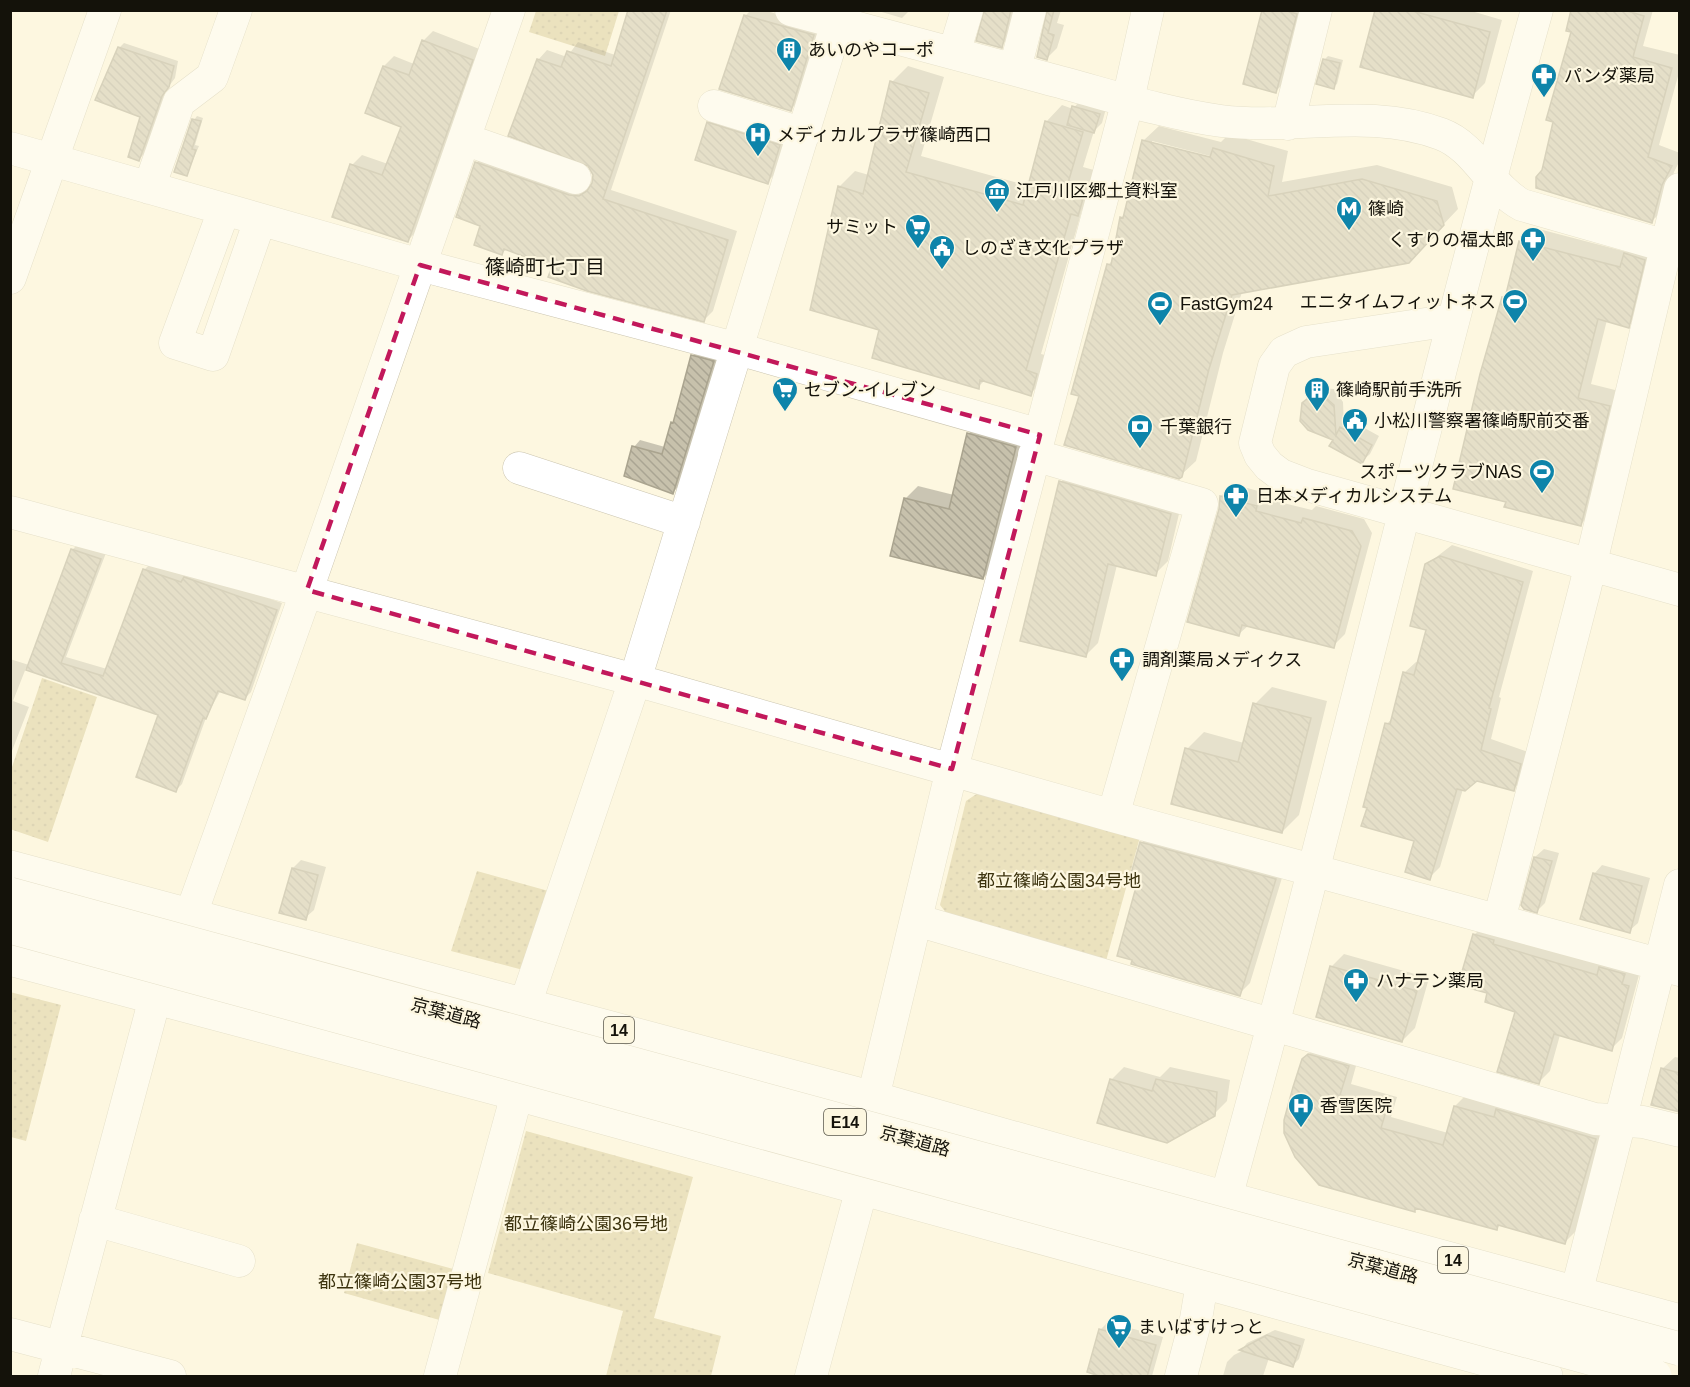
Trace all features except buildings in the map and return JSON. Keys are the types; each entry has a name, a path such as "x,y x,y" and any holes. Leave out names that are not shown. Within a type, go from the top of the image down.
{"highway":[{"name":"京葉道路","path":"10,867 873,1098 1226,1198 1680,1321"},
{"name":"京葉道路","path":"10,894 1680,1349"},
{"name":"京葉道路","path":"10,927 1656,1377"},
{"path":"10,959 517,1094 1546,1377"}],"street":[{"path":"10,278 105,10"},
{"path":"149,188 179,102 212,77 236,10"},
{"path":"58,1362 155,998 190,917 307,590 508,10"},
{"path":"791,10 839,17 954,53 1128,100 1220,121 1288,124 1356,120 1401,122 1443,134 1458,143 1506,194 1522,205 1672,248"},
{"path":"954,53 967,10"},
{"path":"1015,69 1030,10"},
{"path":"873,1098 952,769 1128,100 1148,10"},
{"path":"1288,124 1316,10"},
{"path":"1180,1377 1196,1319 1202,1282 1313,869 1452,320 1537,10"},
{"path":"525,1005 635,680 839,17"},
{"path":"714,106 804,134"},
{"path":"464,139 575,178"},
{"path":"10,147 420,265 738,349 1037,445 1202,504 1113,816"},
{"path":"1499,920 1672,248 1680,189"},
{"path":"224,210 175,343 213,355 260,220"},
{"path":"1452,320 1295,345 1284,352 1274,366 1257,430 1255,443 1260,454 1281,475 1590,567 1680,590"},
{"path":"519,468 684,522"},
{"path":"10,512 635,680 1113,816 1669,968"},
{"path":"1576,1294 1621,1122 1669,968 1680,885"},
{"path":"916,920 1595,1119 1643,1122 1680,1131"},
{"path":"440,1377 517,1094"},
{"path":"811,1377 862,1188"},
{"path":"95,1220 239,1261"},
{"path":"10,1334 58,1362 170,1377"}],"highlighted area":[{"path":"420,265 1040,435 952,769 307,590"}],"green space":[{"path":"536,10 619,11 605,56 529,32"},
{"path":"42,678 97,697 48,842 10,829 11,770"},
{"name":"都立篠崎公園34号地","path":"978,793 1140,837 1106,961 947,914 940,905 966,801"},
{"path":"477,871 552,892 527,971 451,951"},
{"path":"10,992 61,1005 26,1141 11,1137"},
{"name":"都立篠崎公園36号地","path":"526,1131 693,1177 654,1318 721,1336 711,1376 606,1376 623,1311 488,1273"},
{"name":"都立篠崎公園37号地","path":"357,1243 457,1270 443,1321 344,1293"}],"place":[{"name":"あいのやコーポ","path":"789,73"},
{"name":"パンダ薬局","path":"1544,99"},
{"name":"メディカルプラザ篠崎西口","path":"758,158"},
{"name":"江戸川区郷土資料室","path":"997,214"},
{"name":"篠崎","path":"1349,232"},
{"name":"サミット","path":"918,250"},
{"name":"くすりの福太郎","path":"1533,263"},
{"name":"しのざき文化プラザ","path":"942,271"},
{"name":"エニタイムフィットネス","path":"1515,325"},
{"name":"FastGym24","path":"1160,327"},
{"name":"セブン-イレブン","path":"785,413"},
{"name":"篠崎駅前手洗所","path":"1317,413"},
{"name":"小松川警察署篠崎駅前交番","path":"1355,444"},
{"name":"千葉銀行","path":"1140,450"},
{"name":"スポーツクラブNAS","path":"1542,495"},
{"name":"日本メディカルシステム","path":"1236,519"},
{"name":"調剤薬局メディクス","path":"1122,683"},
{"name":"ハナテン薬局","path":"1356,1004"},
{"name":"香雪医院","path":"1301,1129"},
{"name":"まいばすけっと","path":"1119,1350"}],"district":[{"name":"篠崎町七丁目","path":"545,267"}]}
